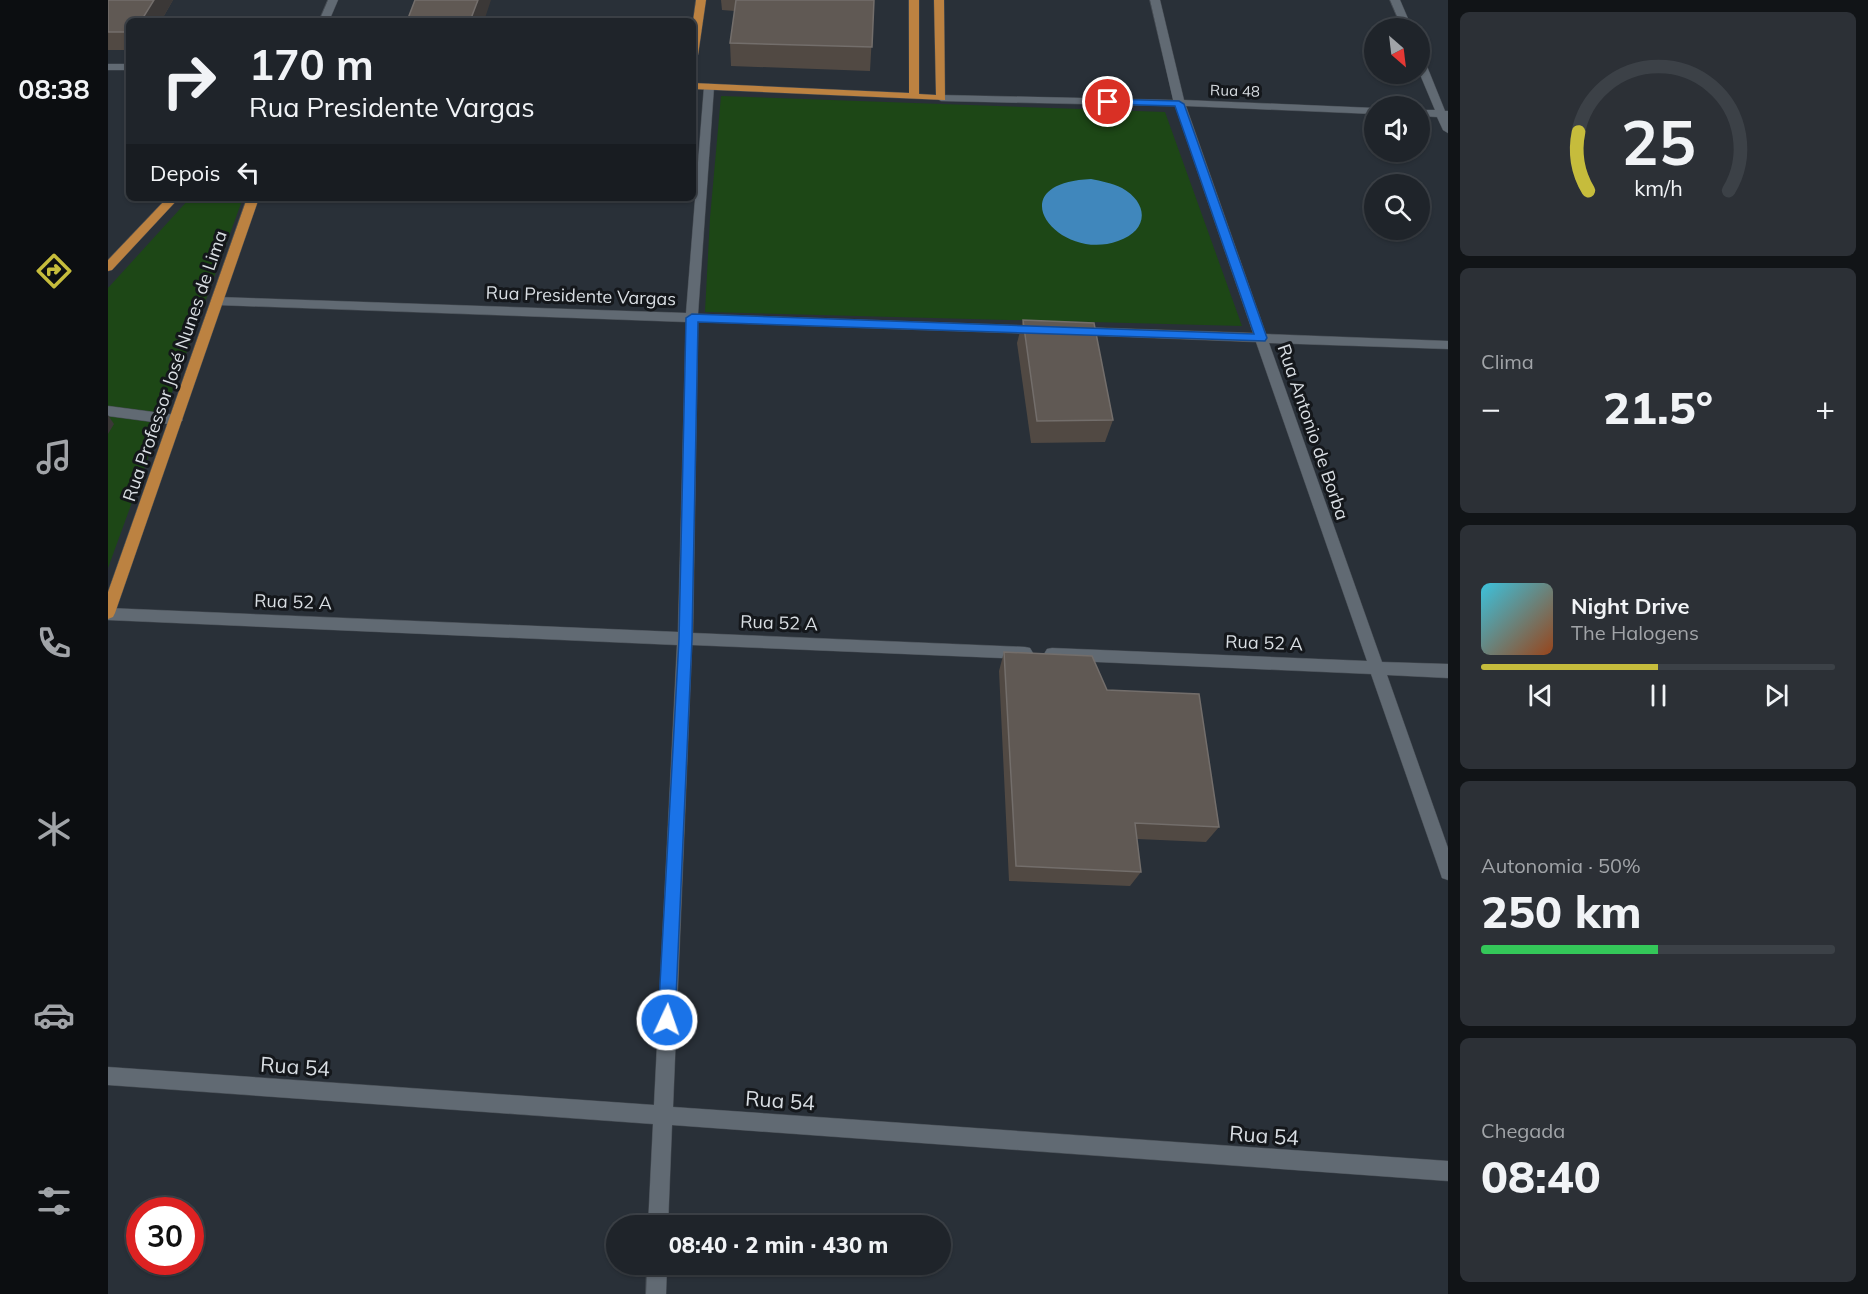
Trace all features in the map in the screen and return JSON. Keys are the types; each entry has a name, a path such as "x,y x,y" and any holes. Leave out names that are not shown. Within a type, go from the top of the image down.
{"main road":[{"path":"696,34 701,0"},
{"path":"696,86 914,97 914,0"},
{"path":"939,0 941,98"},
{"name":"Rua 48","path":"914,97 941,98"},
{"path":"108,267 170,201"},
{"name":"Rua Professor José Nunes de Lima","path":"108,613 252,201"}],"street":[{"path":"325,18 333,0"},
{"name":"Rua Antonio de Borba","path":"1155,0 1179,104 1448,872"},
{"path":"1395,0 1403,18"},
{"path":"108,67 126,67"},
{"path":"1430,82 1445,114 1448,130"},
{"path":"658,1215 685,639 692,318 709,87"},
{"name":"Rua 48","path":"941,98 1364,111"},
{"path":"1430,113 1445,114"},
{"name":"Rua Presidente Vargas","path":"217,301 1448,345"},
{"path":"108,411 176,420"},
{"name":"Rua 52 A","path":"108,613 1448,671"},
{"name":"Rua 54","path":"108,1076 1448,1172"},
{"path":"656,1294 657,1275"}],"green space":[{"path":"721,96 1165,112 1242,326 705,312 710,218"},
{"path":"187,201 242,201 108,568 108,288"}],"water":[{"path":"1091,179 1122,188 1137,202 1142,217 1140,224 1128,237 1096,245 1075,241 1058,232 1046,220 1042,206 1047,193 1062,184"}],"building":[{"path":"108,0 154,0 143,18 126,18 126,32 108,32"},
{"path":"415,0 478,0 471,18 408,18"},
{"path":"736,0 874,0 872,47 730,43"},
{"path":"1023,320 1094,323 1113,420 1037,421"},
{"path":"1004,652 1092,656 1107,690 1199,694 1219,827 1135,823 1141,872 1016,866"}],"route":[{"path":"667,1020 685,639 692,318 1261,338 1179,104 1108,102"}]}
